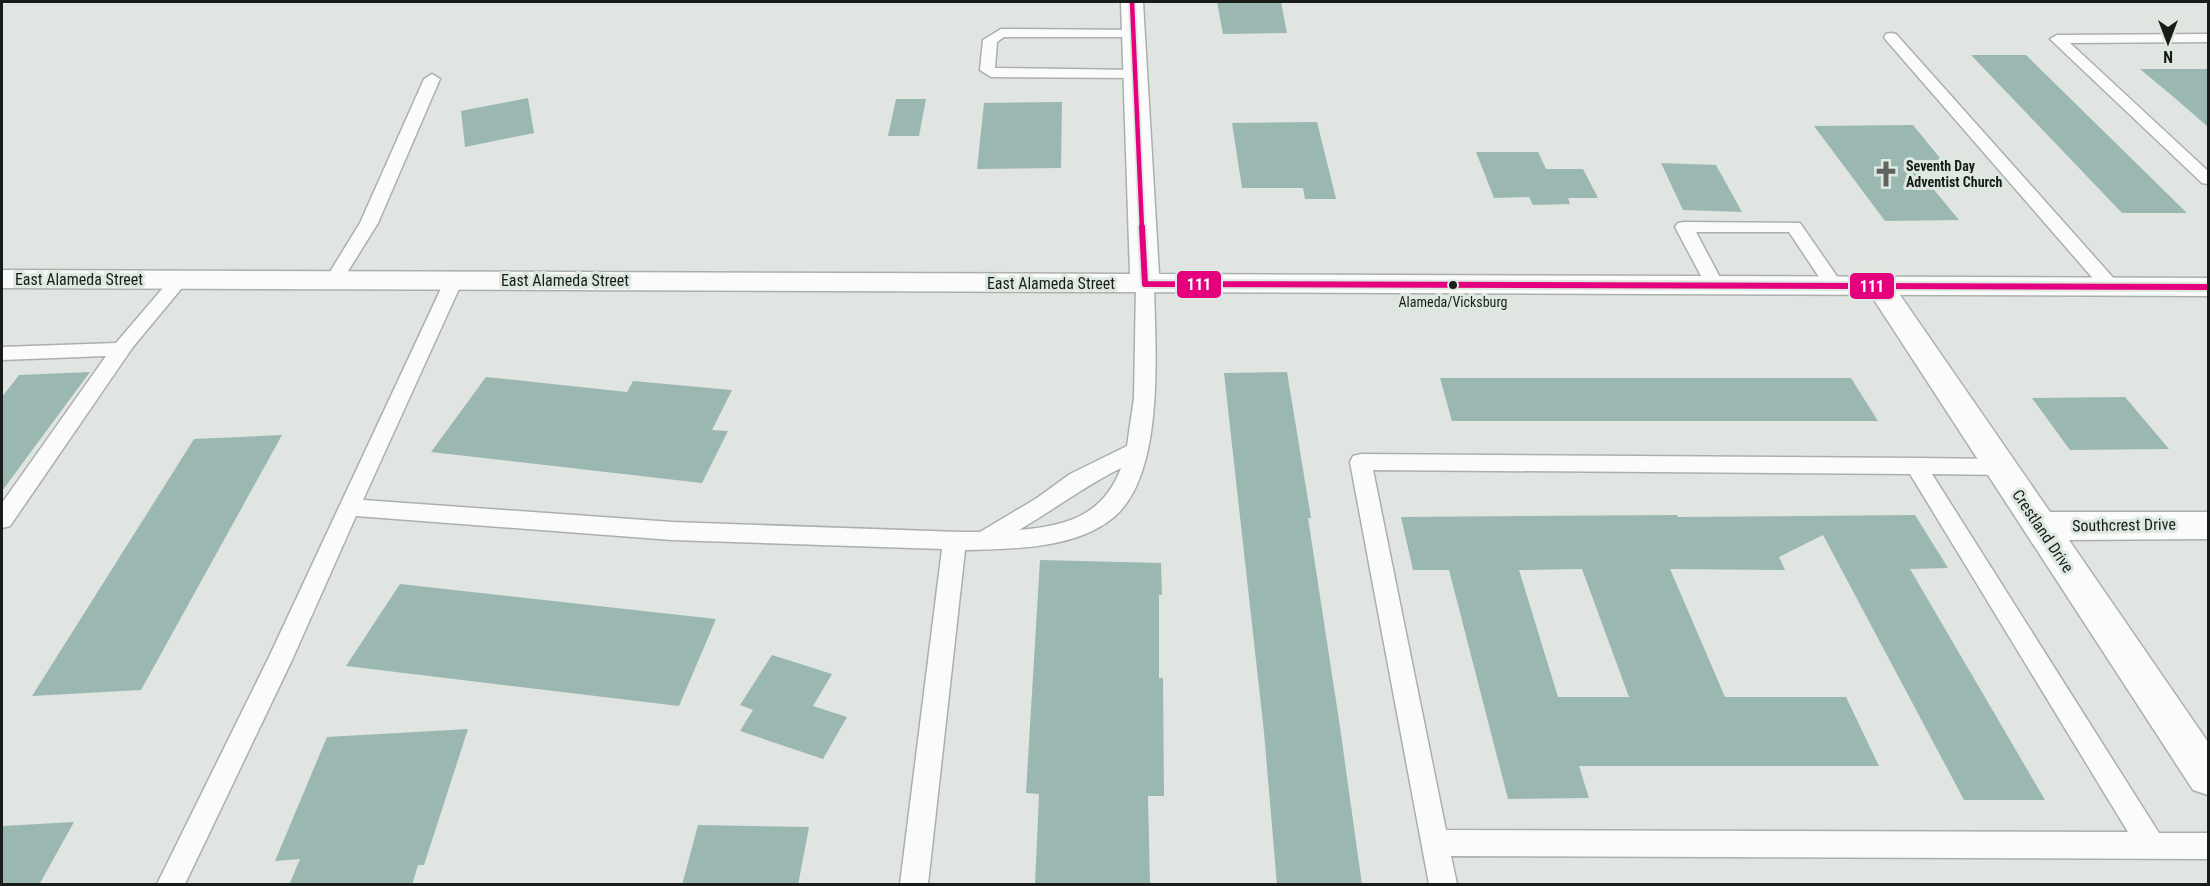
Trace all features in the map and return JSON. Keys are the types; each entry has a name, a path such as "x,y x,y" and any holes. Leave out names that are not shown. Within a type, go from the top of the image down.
{"street":[{"path":"1132,2 1145,284"},
{"name":"East Alameda Street","path":"2,279 2208,287"},
{"name":"Crestland Drive","path":"1879,286 2208,776"},
{"name":"Southcrest Drive","path":"2040,526 2208,525"}],"lane":[{"path":"1134,33 1001,33 990,40 987,70 996,74 1136,74"},
{"path":"1891,37 2110,286"},
{"path":"2208,38 2058,39 2208,179"},
{"path":"334,280 369,223 432,79"},
{"path":"1715,285 1684,227 1794,226 1834,285"},
{"path":"2,520 120,349 180,279"},
{"path":"171,885 280,660 454,280"},
{"path":"349,507 711,534 983,540 1046,535 1081,526 1112,506 1125,485 1136,451 1144,402 1145,284"},
{"path":"5,357 120,349"},
{"path":"983,540 1045,504 1078,480 1136,451"},
{"path":"1443,885 1361,462 2000,467"},
{"path":"1916,466 2152,846"},
{"path":"914,885 955,539"},
{"path":"1435,843 2208,846"}],"building":[{"path":"1217,2 1281,2 1287,33 1223,34"},
{"path":"1971,55 2026,55 2187,213 2122,213"},
{"path":"2140,69 2208,69 2208,127 2176,99"},
{"path":"528,98 534,133 465,147 461,111"},
{"path":"896,99 926,99 919,136 888,136"},
{"path":"1062,102 1061,168 977,169 984,103"},
{"path":"1317,122 1336,199 1305,199 1303,188 1242,188 1232,123"},
{"path":"1913,125 1944,163 1912,163 1959,220 1885,221 1814,126"},
{"path":"1476,152 1538,152 1546,169 1583,169 1598,198 1568,198 1570,204 1533,205 1529,197 1494,198"},
{"path":"1661,163 1716,165 1742,212 1683,210"},
{"path":"90,372 2,491 2,397 19,375"},
{"path":"1287,372 1311,518 1308,518 1362,885 1277,885 1264,732 1224,373"},
{"path":"486,377 627,392 633,381 732,390 712,430 728,431 702,483 431,452"},
{"path":"1440,378 1851,378 1878,421 1452,421"},
{"path":"2125,397 2169,449 2070,450 2032,398"},
{"path":"282,435 141,690 32,696 194,439"},
{"path":"1915,515 1948,568 1910,569 2045,800 1964,800 1823,535 1779,557 1785,570 1670,569 1725,697 1846,697 1879,766 1579,766 1589,798 1508,799 1449,570 1413,570 1401,517","holes":["1582,569 1629,697 1558,697 1519,570"]},
{"path":"1040,560 1161,563 1159,678 1163,678 1164,796 1148,796 1150,885 1035,885 1039,794 1026,793"},
{"path":"400,584 716,619 679,706 346,666"},
{"path":"772,655 832,674 813,706 847,717 823,759 740,731 753,710 740,705"},
{"path":"468,729 424,865 418,865 412,885 289,885 300,859 275,861 327,737"},
{"path":"74,822 39,885 2,885 2,826"},
{"path":"698,825 809,827 798,885 682,885"}],"transit line":[{"name":"111","path":"1132,2 1145,284 2208,287"}],"place":[{"name":"Seventh Day Adventist Church","path":"1886,174"},
{"name":"Alameda/Vicksburg","path":"1453,285"}]}
